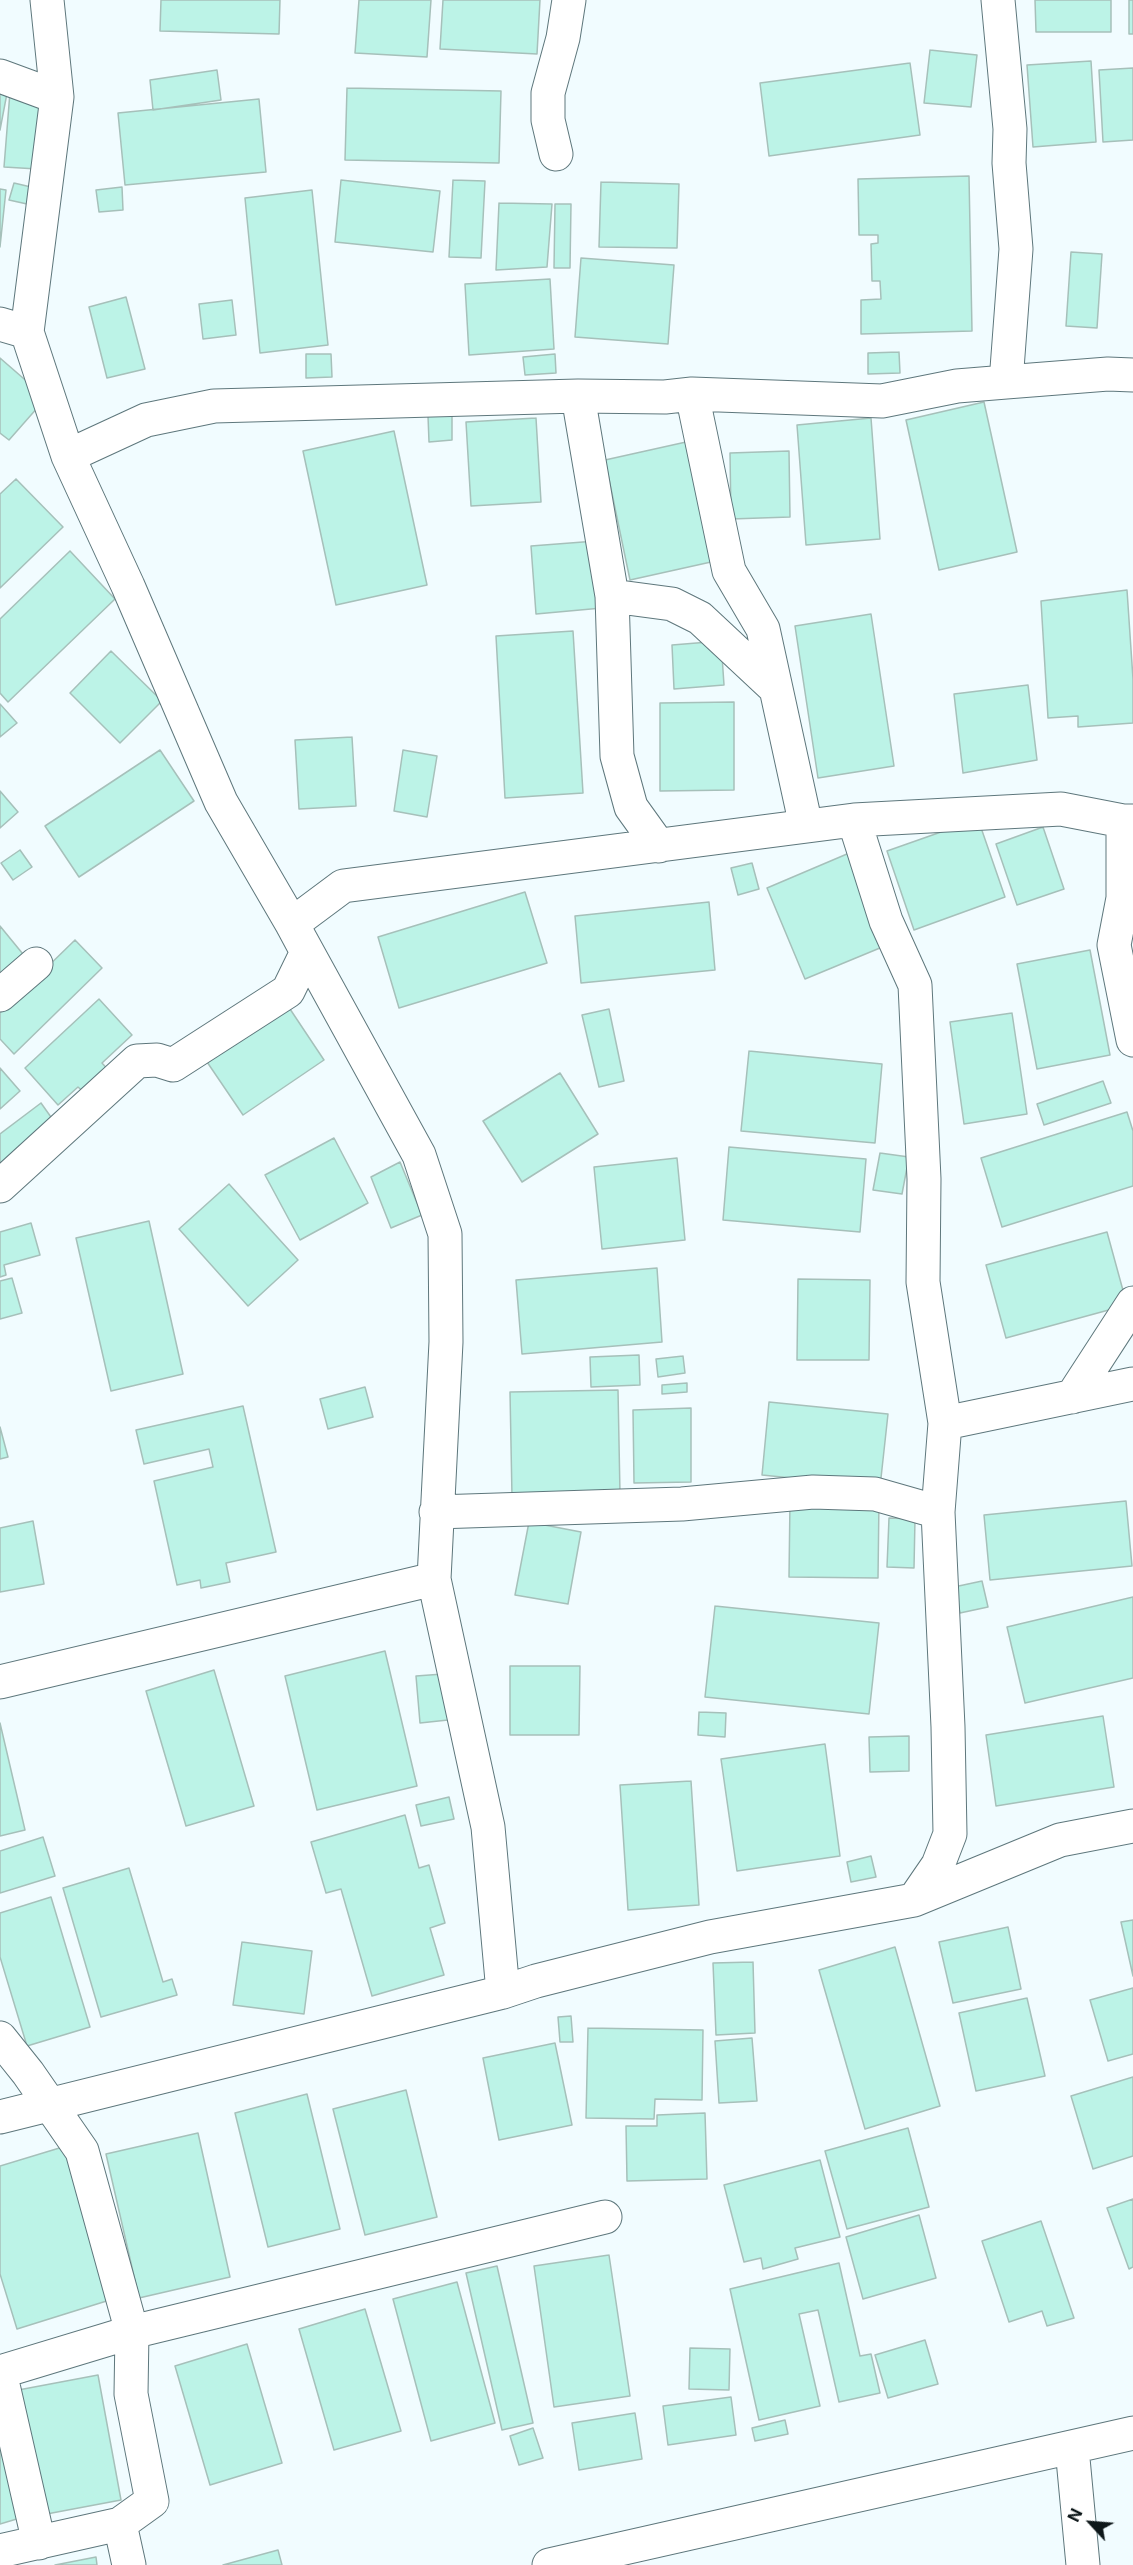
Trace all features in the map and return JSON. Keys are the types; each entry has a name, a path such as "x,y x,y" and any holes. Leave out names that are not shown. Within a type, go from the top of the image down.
{"street":[{"path":"47,0 57,97 13,328 221,802 292,924 419,1155 445,1234 446,1342 434,1579 489,1827 503,1992"},
{"path":"556,154 548,120 549,93 563,38 569,0"},
{"path":"998,0 1010,129 1009,163 1016,249 1006,382"},
{"path":"0,76 57,97"},
{"path":"68,456 147,420 214,406 578,396 665,397 692,394 882,401 957,386 1108,374 1133,375"},
{"path":"692,394 729,571 763,629 806,826"},
{"path":"578,396 612,596 617,756 631,807 659,846"},
{"path":"612,596 672,604 700,618 776,689"},
{"path":"292,924 343,886 854,820 1061,809 1128,821 1123,898 1114,945 1133,1040"},
{"path":"854,820 886,921 915,985 924,1179 923,1282 945,1423 938,1512 948,1727 950,1834 938,1865 914,1900"},
{"path":"0,1186 137,1061 157,1060 173,1065 288,991 307,952 292,924"},
{"path":"0,995 36,964"},
{"path":"1072,1397 1133,1304"},
{"path":"945,1423 1133,1384"},
{"path":"436,1512 682,1504 813,1491 875,1494 938,1512"},
{"path":"0,1682 434,1579"},
{"path":"0,2117 503,1992 536,1981 710,1937 914,1900 1060,1840 1133,1826"},
{"path":"0,2038 50,2103 82,2151 132,2332 132,2394 152,2501 120,2524 0,2551"},
{"path":"39,2542 0,2372 132,2332 605,2217"},
{"path":"549,2565 610,2559 1133,2433"},
{"path":"1072,2448 1083,2565"},
{"path":"120,2524 129,2565"}],"building":[{"path":"161,0 280,0 279,34 160,31"},
{"path":"359,0 431,0 427,57 355,53"},
{"path":"443,0 540,0 537,54 440,49"},
{"path":"1035,0 1111,0 1111,32 1036,32"},
{"path":"1129,0 1133,0 1133,34 1129,34"},
{"path":"930,50 977,55 971,107 924,103"},
{"path":"1091,61 1096,142 1033,147 1027,65"},
{"path":"910,63 920,135 769,156 760,83"},
{"path":"1133,68 1133,140 1103,142 1099,70"},
{"path":"217,70 221,100 153,110 150,80"},
{"path":"0,86 8,88 0,130"},
{"path":"347,88 501,91 499,163 345,160"},
{"path":"10,92 43,94 37,169 4,167"},
{"path":"259,99 266,172 125,185 118,113"},
{"path":"969,176 972,331 861,334 861,300 881,299 880,281 872,281 871,244 878,243 878,235 859,235 858,179"},
{"path":"341,180 440,191 433,252 335,242"},
{"path":"453,180 485,181 481,258 449,257"},
{"path":"601,182 679,184 677,248 599,247"},
{"path":"14,183 31,187 27,204 9,200"},
{"path":"122,187 123,210 99,212 96,190"},
{"path":"0,189 6,190 0,247"},
{"path":"312,190 328,345 260,353 245,198"},
{"path":"499,203 552,204 547,267 496,270"},
{"path":"555,204 571,204 570,268 554,268"},
{"path":"1071,252 1102,254 1097,328 1066,326"},
{"path":"581,258 674,265 668,344 575,337"},
{"path":"550,279 554,349 469,355 465,284"},
{"path":"126,297 145,369 107,378 89,307"},
{"path":"232,300 236,335 203,339 199,304"},
{"path":"899,352 900,373 868,374 868,353"},
{"path":"306,354 331,354 332,377 306,378"},
{"path":"555,354 556,373 525,375 523,357"},
{"path":"0,358 46,398 9,440 0,433"},
{"path":"984,402 1017,552 939,570 906,420"},
{"path":"452,415 452,440 429,442 428,416"},
{"path":"536,418 541,502 471,506 466,422"},
{"path":"871,418 880,539 806,545 797,425"},
{"path":"394,431 427,585 336,605 303,451"},
{"path":"695,440 720,560 630,580 605,460"},
{"path":"789,451 790,517 731,519 730,453"},
{"path":"16,479 63,527 0,588 0,494"},
{"path":"596,541 602,608 536,614 531,546"},
{"path":"70,551 115,599 8,702 0,693 0,619"},
{"path":"1127,590 1133,679 1133,723 1078,727 1078,716 1048,718 1041,601"},
{"path":"871,614 894,766 818,778 795,626"},
{"path":"573,631 583,793 505,798 496,636"},
{"path":"721,641 724,685 674,689 672,645"},
{"path":"111,651 162,701 120,743 70,693"},
{"path":"1028,685 1037,760 963,773 954,694"},
{"path":"734,702 734,790 660,791 660,703"},
{"path":"0,704 17,723 0,737"},
{"path":"352,737 356,806 299,809 295,740"},
{"path":"160,750 194,801 79,877 45,826"},
{"path":"403,750 437,756 427,817 394,811"},
{"path":"0,791 18,812 0,828"},
{"path":"978,819 1005,897 914,930 887,851"},
{"path":"1043,827 1064,889 1017,905 996,844"},
{"path":"20,850 32,867 13,880 1,863"},
{"path":"854,851 892,943 805,979 767,888"},
{"path":"752,863 759,889 738,895 731,868"},
{"path":"525,892 547,963 399,1008 378,937"},
{"path":"709,902 715,970 581,983 575,916"},
{"path":"0,926 27,959 0,981"},
{"path":"75,940 102,968 14,1054 0,1039 0,1013"},
{"path":"1090,950 1110,1055 1037,1069 1017,964"},
{"path":"99,999 132,1035 102,1063 111,1073 87,1095 78,1087 58,1105 25,1068"},
{"path":"284,1000 324,1060 243,1115 203,1056"},
{"path":"609,1009 624,1081 599,1087 582,1015"},
{"path":"1012,1013 1027,1114 964,1124 950,1022"},
{"path":"749,1051 882,1064 875,1143 741,1131"},
{"path":"0,1068 20,1091 0,1109"},
{"path":"560,1073 598,1134 522,1182 483,1121"},
{"path":"1103,1081 1111,1103 1044,1125 1037,1104"},
{"path":"41,1103 58,1127 0,1170 0,1134"},
{"path":"1127,1112 1133,1131 1133,1186 1002,1227 981,1158"},
{"path":"334,1138 368,1203 300,1240 265,1175"},
{"path":"729,1147 866,1159 860,1232 723,1220"},
{"path":"880,1153 909,1157 902,1194 873,1190"},
{"path":"677,1158 685,1240 602,1249 594,1167"},
{"path":"400,1162 422,1215 391,1228 371,1177"},
{"path":"229,1184 298,1260 248,1306 179,1229"},
{"path":"149,1221 183,1374 111,1391 76,1238"},
{"path":"31,1223 40,1255 4,1265 6,1275 0,1277 0,1232"},
{"path":"1107,1232 1127,1305 1006,1338 986,1265"},
{"path":"657,1268 662,1342 522,1354 516,1280"},
{"path":"12,1278 22,1313 0,1319 0,1281"},
{"path":"798,1279 870,1280 869,1360 797,1360"},
{"path":"639,1355 640,1385 591,1387 590,1357"},
{"path":"683,1356 685,1373 658,1377 656,1359"},
{"path":"687,1383 687,1392 662,1394 662,1385"},
{"path":"365,1387 373,1417 328,1429 320,1399"},
{"path":"618,1390 620,1494 512,1497 510,1392"},
{"path":"769,1402 888,1414 880,1487 762,1475"},
{"path":"243,1406 276,1552 226,1563 230,1582 201,1588 200,1580 177,1585 154,1481 213,1467 209,1449 144,1464 136,1430"},
{"path":"691,1408 691,1482 634,1483 633,1410"},
{"path":"0,1427 8,1457 0,1459"},
{"path":"790,1500 879,1500 878,1578 789,1577"},
{"path":"1126,1501 1132,1566 990,1580 984,1515"},
{"path":"889,1518 915,1519 914,1568 887,1567"},
{"path":"33,1521 44,1584 0,1592 0,1528"},
{"path":"529,1522 581,1532 568,1604 515,1595"},
{"path":"982,1581 988,1607 960,1613 954,1587"},
{"path":"1133,1597 1133,1678 1025,1703 1007,1627"},
{"path":"715,1606 879,1623 869,1714 705,1697"},
{"path":"385,1651 417,1786 317,1810 285,1676"},
{"path":"510,1666 580,1666 579,1735 510,1735"},
{"path":"214,1670 254,1806 186,1826 146,1691"},
{"path":"443,1674 448,1720 420,1723 416,1676"},
{"path":"699,1712 726,1713 725,1737 698,1735"},
{"path":"1103,1716 1114,1787 996,1806 986,1735"},
{"path":"0,1723 25,1830 0,1836"},
{"path":"909,1736 909,1771 870,1772 869,1737"},
{"path":"825,1744 840,1856 737,1871 721,1759"},
{"path":"691,1781 699,1905 628,1910 620,1785"},
{"path":"449,1797 454,1819 421,1826 416,1805"},
{"path":"405,1815 419,1868 429,1865 445,1923 430,1928 444,1975 372,1996 341,1889 326,1893 311,1842"},
{"path":"43,1837 55,1876 0,1893 0,1851"},
{"path":"871,1856 876,1877 851,1882 847,1862"},
{"path":"129,1868 163,1982 172,1979 177,1995 101,2017 63,1888"},
{"path":"51,1897 90,2027 27,2046 0,1957 0,1913"},
{"path":"1133,1920 1133,1976 1121,1922"},
{"path":"1008,1927 1021,1989 953,2003 939,1942"},
{"path":"242,1942 312,1951 304,2014 233,2005"},
{"path":"895,1947 940,2106 865,2129 819,1970"},
{"path":"753,1962 755,2033 716,2035 713,1963"},
{"path":"1133,1988 1133,2054 1108,2061 1090,2000"},
{"path":"1027,1998 1045,2076 976,2091 959,2013"},
{"path":"571,2016 573,2042 560,2042 558,2017"},
{"path":"588,2028 703,2030 702,2100 655,2099 654,2119 586,2118"},
{"path":"752,2038 757,2101 719,2103 715,2041"},
{"path":"555,2043 572,2125 499,2140 483,2058"},
{"path":"1133,2077 1133,2156 1093,2169 1071,2096"},
{"path":"406,2090 437,2217 365,2235 333,2109"},
{"path":"307,2094 340,2229 268,2247 235,2113"},
{"path":"705,2113 707,2179 627,2181 626,2126 657,2126 657,2115"},
{"path":"908,2128 929,2207 847,2229 825,2151"},
{"path":"198,2133 230,2277 139,2298 106,2154"},
{"path":"66,2146 113,2299 17,2329 0,2274 0,2166"},
{"path":"820,2160 840,2237 795,2248 798,2259 763,2269 761,2258 744,2262 724,2185"},
{"path":"1133,2199 1133,2267 1129,2269 1107,2208"},
{"path":"919,2215 936,2278 863,2299 846,2237"},
{"path":"1041,2221 1074,2318 1047,2326 1042,2311 1009,2322 982,2241"},
{"path":"609,2255 630,2396 554,2407 534,2266"},
{"path":"839,2263 860,2356 871,2354 880,2393 839,2402 818,2310 799,2314 820,2406 759,2420 730,2289"},
{"path":"497,2266 533,2423 502,2430 466,2273"},
{"path":"457,2282 495,2423 431,2441 393,2299"},
{"path":"365,2309 401,2431 334,2450 299,2329"},
{"path":"925,2340 938,2384 888,2398 875,2355"},
{"path":"247,2344 282,2463 210,2485 175,2366"},
{"path":"690,2348 730,2349 729,2390 689,2389"},
{"path":"98,2375 121,2500 36,2516 13,2391"},
{"path":"731,2397 736,2435 668,2445 663,2406"},
{"path":"635,2413 642,2459 579,2470 572,2423"},
{"path":"785,2420 788,2434 755,2441 752,2428"},
{"path":"0,2424 30,2515 0,2524"},
{"path":"533,2428 543,2458 519,2465 510,2436"},
{"path":"278,2550 282,2565 223,2565"},
{"path":"96,2557 97,2565 55,2565"}]}
